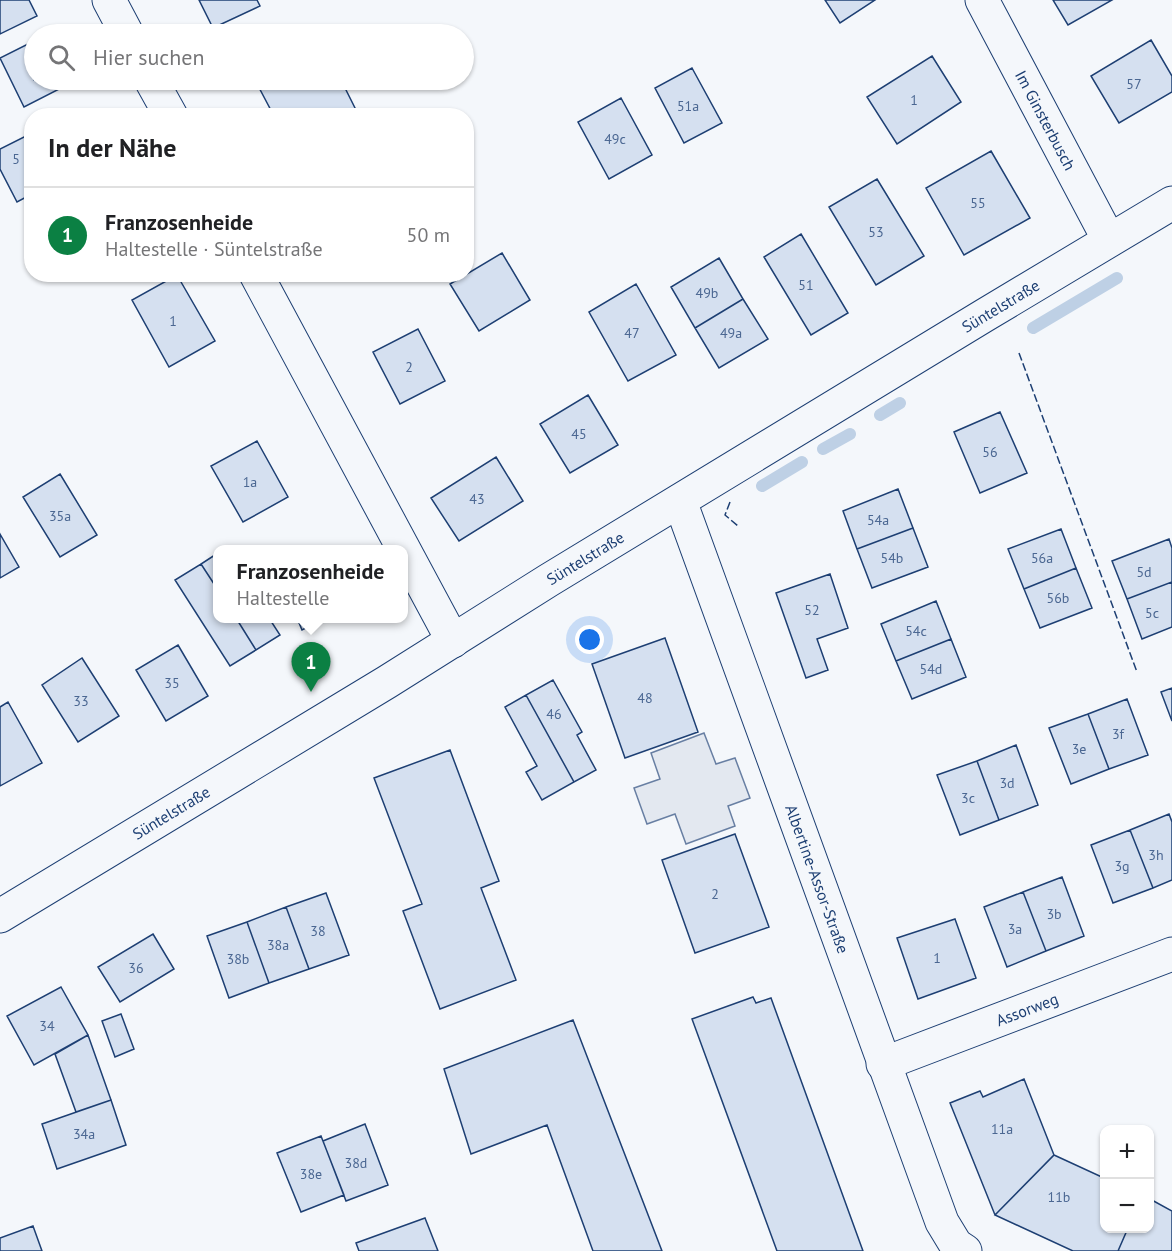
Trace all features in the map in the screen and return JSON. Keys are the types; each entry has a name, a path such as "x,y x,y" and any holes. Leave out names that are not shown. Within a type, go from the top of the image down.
{"street":[{"path":"109,0 122,24"},
{"name":"Im Ginsterbusch","path":"982,0 1109,240"},
{"path":"157,90 167,108"},
{"name":"Süntelstraße","path":"0,916 1172,203"},
{"path":"260,282 401,545"},
{"name":"Albertine-Assor-Straße","path":"680,501 942,1222 956,1245 965,1251"},
{"path":"408,557 453,641"},
{"name":"Assorweg","path":"884,1064 1172,954"}],"shaded area":[{"path":"704,733 716,764 735,758 750,798 728,806 735,826 686,844 675,814 647,824 634,788 660,779 651,753"}],"building":[{"path":"0,0 29,0 37,16 0,34"},
{"path":"199,0 257,0 260,6 222,24 211,24"},
{"path":"825,0 875,0 840,23"},
{"path":"1053,0 1112,0 1068,25"},
{"path":"1151,40 1172,76 1172,92 1119,123 1091,76"},
{"path":"24,46 24,90 57,90 24,107 0,58"},
{"path":"932,56 961,102 897,144 867,97"},
{"path":"692,68 722,123 684,143 655,88"},
{"path":"260,90 346,90 355,108 270,108"},
{"path":"621,98 652,155 609,179 578,122"},
{"path":"24,137 24,198 17,202 0,169 0,149"},
{"path":"991,151 1030,218 964,255 926,188"},
{"path":"877,179 924,256 876,285 829,207"},
{"path":"801,234 848,313 811,335 764,257"},
{"path":"502,253 530,300 479,331 450,284 474,282 474,270"},
{"path":"719,258 743,299 695,328 671,287"},
{"path":"164,282 181,282 215,341 169,367 132,300"},
{"path":"636,284 676,355 628,381 589,312"},
{"path":"743,299 768,339 719,368 695,328"},
{"path":"418,329 445,381 400,404 373,352"},
{"path":"588,395 618,445 570,473 540,424"},
{"path":"1000,412 1027,473 980,493 954,432"},
{"path":"257,441 288,497 243,522 211,466"},
{"path":"496,457 523,501 459,541 431,498"},
{"path":"60,474 97,535 60,557 23,497"},
{"path":"898,489 913,528 857,549 843,511"},
{"path":"913,528 928,567 872,588 857,549"},
{"path":"1061,529 1076,568 1024,589 1008,549"},
{"path":"0,534 19,567 0,578"},
{"path":"1169,539 1172,548 1172,582 1127,599 1112,561"},
{"path":"213,556 213,582 201,564"},
{"path":"201,564 213,582 213,623 239,623 256,650 230,666 175,580"},
{"path":"1076,568 1092,608 1040,628 1024,589"},
{"path":"830,574 848,628 817,639 828,670 806,678 776,593"},
{"path":"1172,582 1172,627 1142,639 1127,599"},
{"path":"936,601 951,639 896,661 881,624"},
{"path":"239,623 272,623 280,635 256,650"},
{"path":"299,623 315,623 302,630"},
{"path":"665,638 698,732 625,758 592,664"},
{"path":"951,639 966,677 912,699 896,661"},
{"path":"178,645 208,696 166,721 136,670"},
{"path":"82,658 119,716 78,742 42,685"},
{"path":"553,680 582,732 577,735 596,770 574,782 526,695"},
{"path":"1172,688 1172,721 1161,692"},
{"path":"526,695 574,782 542,800 526,772 537,766 505,707"},
{"path":"1127,699 1148,755 1109,769 1088,714"},
{"path":"8,702 42,763 0,786 0,707"},
{"path":"1088,714 1109,769 1071,784 1049,728"},
{"path":"1016,745 1038,805 999,820 977,761"},
{"path":"450,750 499,881 481,888 516,980 440,1009 403,911 422,904 374,778"},
{"path":"977,761 999,820 960,835 937,775"},
{"path":"1169,814 1172,822 1172,880 1153,888 1130,830"},
{"path":"1130,830 1153,888 1113,903 1091,845"},
{"path":"735,834 769,927 695,953 662,860"},
{"path":"1062,877 1084,936 1046,951 1023,892"},
{"path":"1023,892 1046,951 1007,967 984,907"},
{"path":"326,893 349,955 309,969 286,907"},
{"path":"286,907 309,969 269,983 247,922"},
{"path":"955,919 976,978 918,999 897,938"},
{"path":"247,922 269,983 229,998 207,936"},
{"path":"153,934 174,969 120,1002 98,967"},
{"path":"61,987 88,1035 34,1065 7,1016"},
{"path":"753,997 756,1003 771,998 863,1251 777,1251 692,1019"},
{"path":"121,1014 134,1049 115,1057 102,1021"},
{"path":"573,1020 662,1251 593,1251 547,1125 471,1154 444,1069"},
{"path":"88,1035 111,1100 76,1112 55,1054"},
{"path":"1024,1079 1054,1155 995,1215 950,1103 980,1091 983,1097"},
{"path":"111,1100 126,1145 57,1169 42,1124"},
{"path":"365,1124 388,1185 346,1201 323,1141"},
{"path":"321,1136 344,1195 301,1212 277,1153"},
{"path":"1054,1155 1100,1176 1100,1233 1126,1233 1118,1251 1073,1251 995,1215"},
{"path":"1154,1201 1172,1211 1172,1251 1118,1251 1126,1233 1154,1233"},
{"path":"425,1218 438,1251 359,1251 356,1243"},
{"path":"33,1226 42,1251 0,1251 0,1238"}],"waterway":[{"path":"1033,328 1117,278"},
{"path":"880,415 900,403"},
{"path":"823,449 850,434"},
{"path":"762,486 802,462"}],"fence":[{"path":"1019,353 1137,672"},
{"path":"730,502 725,515 738,526"}],"place":[{"name":"Franzosenheide","path":"311,692"}]}
